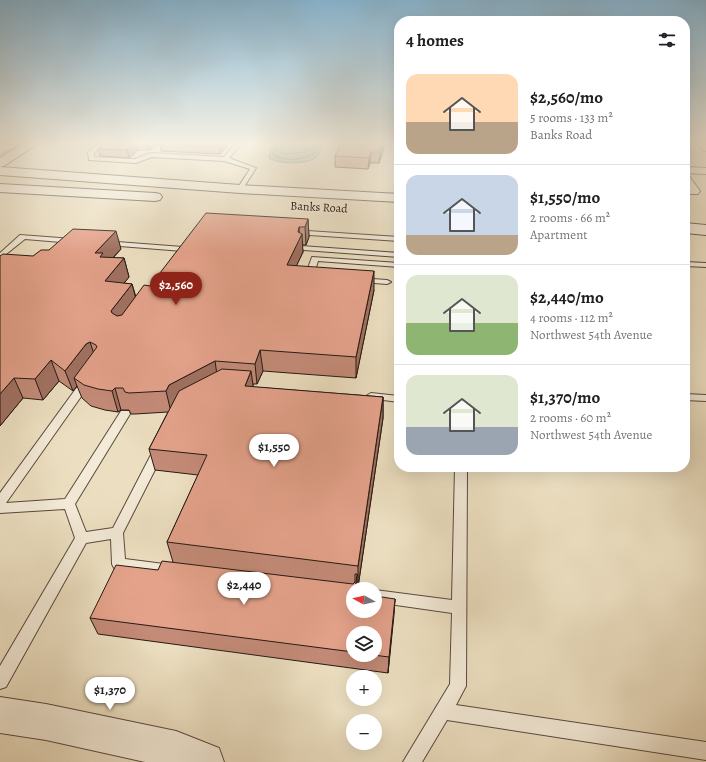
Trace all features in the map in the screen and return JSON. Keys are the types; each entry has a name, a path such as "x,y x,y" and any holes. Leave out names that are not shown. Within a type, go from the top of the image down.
{"street":[{"name":"Banks Road","path":"121,180 240,189 394,198"},
{"path":"690,185 694,191 690,191"},
{"path":"0,188 168,198"},
{"name":"Banks Road","path":"215,201 394,212"},
{"path":"690,221 706,230"},
{"path":"0,715 46,722 176,750 204,762"}],"lane":[{"path":"240,189 246,180"},
{"path":"284,232 394,239"},
{"path":"0,257 24,237 79,241"},
{"path":"95,242 183,249"},
{"path":"304,248 394,255"},
{"path":"317,277 309,276 315,259 394,265"},
{"path":"690,264 706,266"},
{"path":"356,280 387,282"},
{"path":"0,502 93,373"},
{"path":"363,396 394,399"},
{"path":"690,397 706,398"},
{"path":"69,504 125,414"},
{"path":"162,443 117,533 119,564 189,573"},
{"path":"412,762 458,686 461,472"},
{"path":"0,508 69,504"},
{"path":"69,504 82,538"},
{"path":"82,538 117,533"},
{"path":"0,681 82,538"},
{"path":"382,597 459,607"},
{"path":"443,711 706,751"}],"building":[{"path":"206,213 308,219 305,227 299,227 298,232 302,234 287,265 374,271 356,357 260,350 255,364 215,361 169,385 166,391 129,393 125,392 123,388 115,388 112,391 98,389 84,385 74,378 97,347 90,342 86,344 65,371 51,360 35,379 14,378 0,394 0,256 3,254 33,256 41,250 49,250 73,229 116,231 95,253 103,253 100,257 124,258 105,281 132,284 111,311 117,316 122,315 144,285 150,286"},
{"path":"222,369 251,371 245,386 383,397 358,566 167,542 207,455 149,449 179,391"},
{"path":"162,561 346,583 346,618 382,618 382,597 395,599 389,657 382,656 382,626 346,626 346,651 90,618 116,565 158,570"},
{"path":"355,574 357,574 356,582 355,582"}]}
